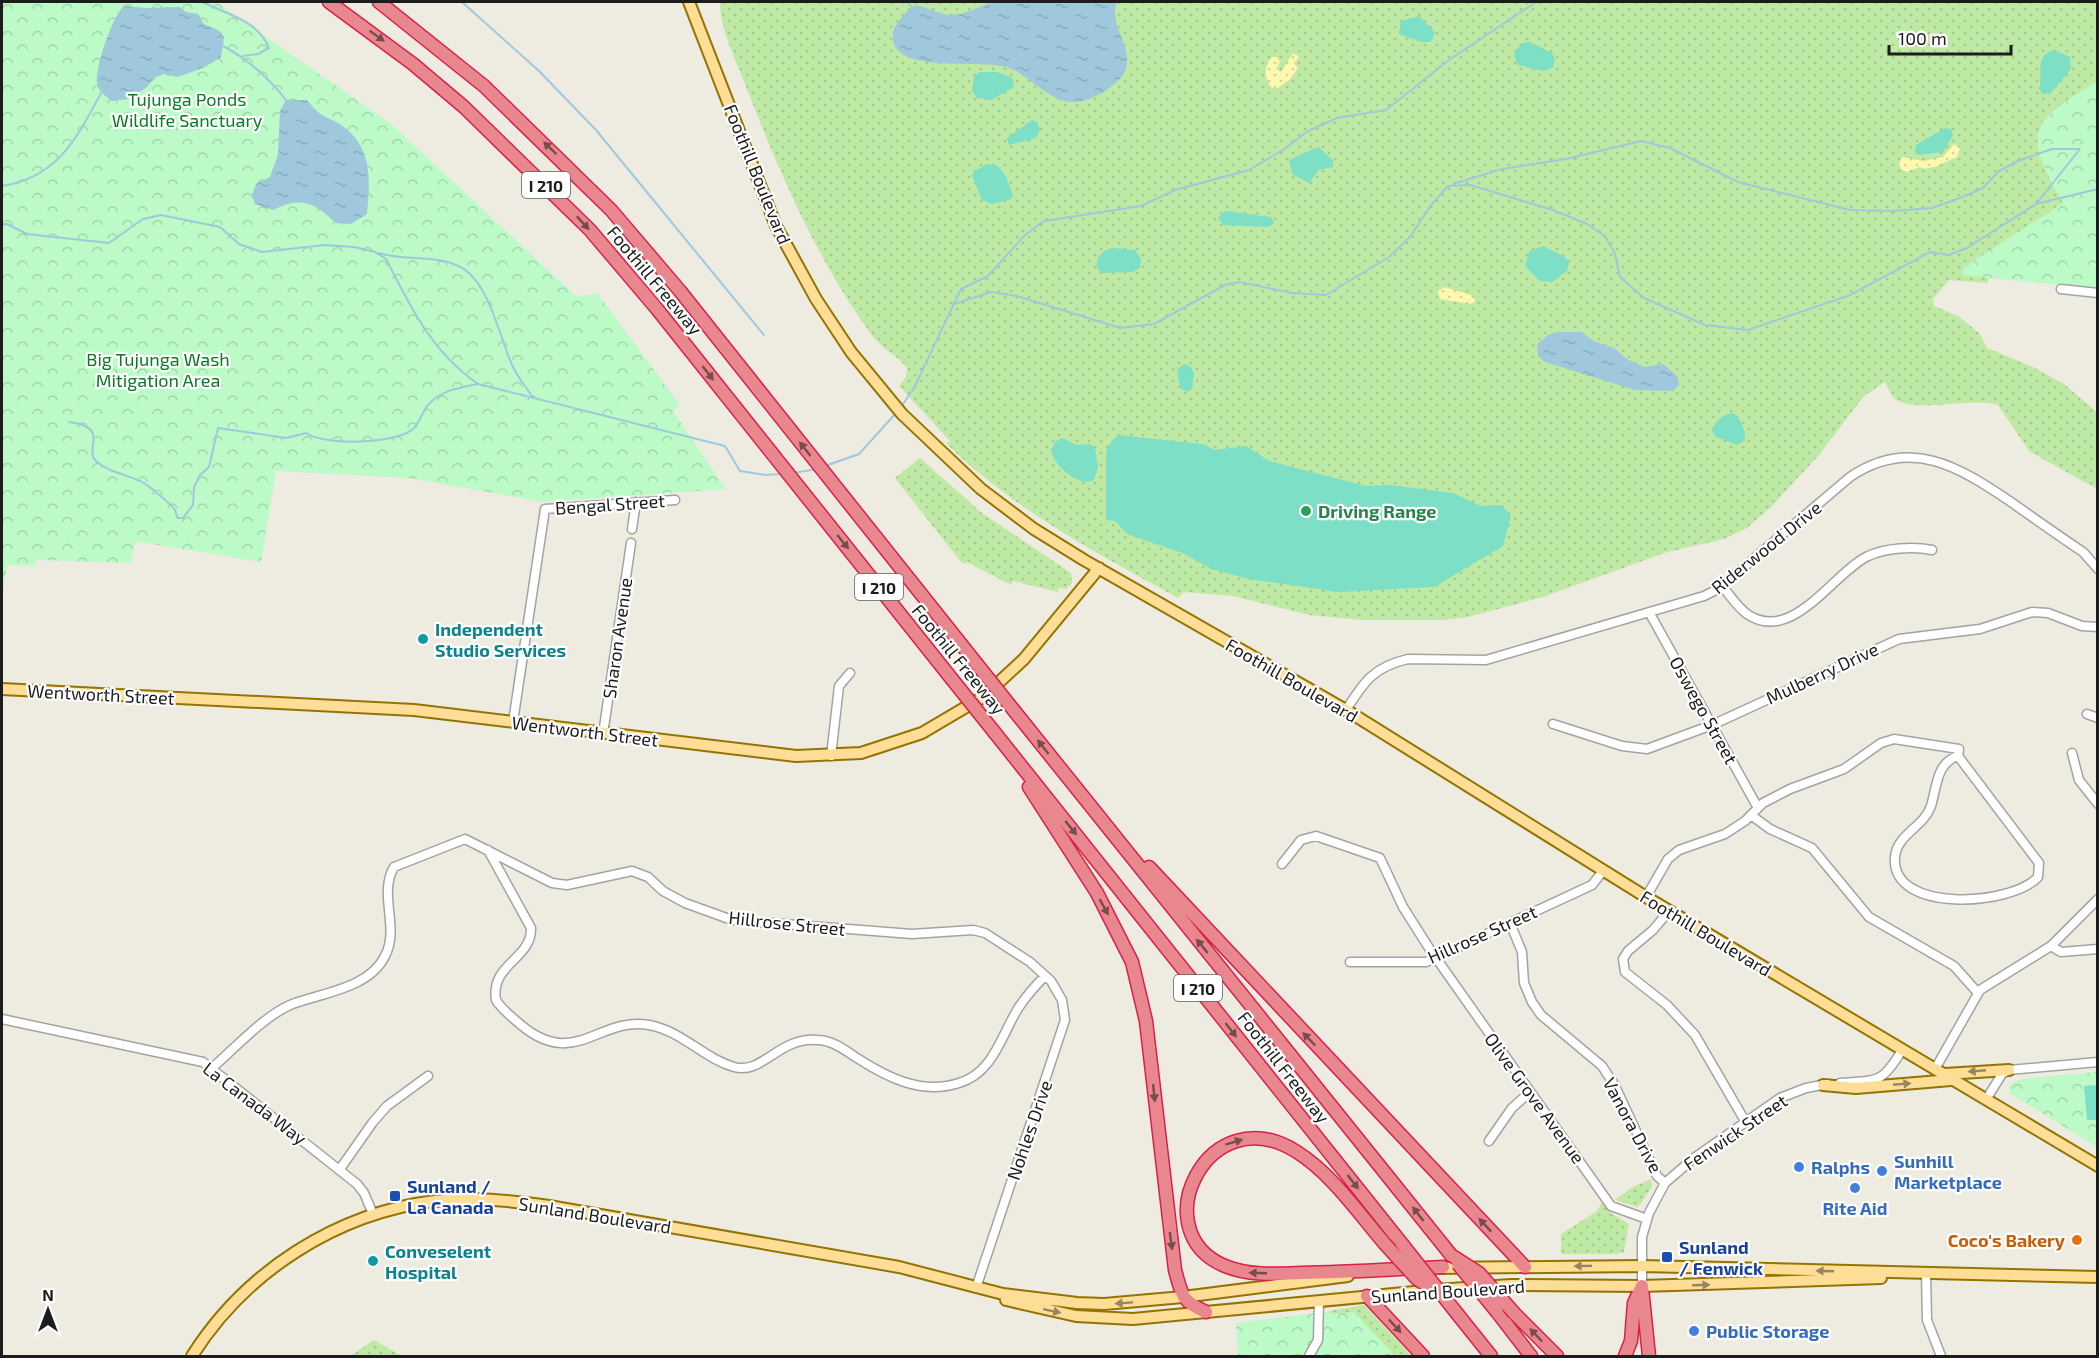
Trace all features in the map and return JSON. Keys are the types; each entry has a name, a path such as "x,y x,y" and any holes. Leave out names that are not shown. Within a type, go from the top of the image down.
{"highway":[{"name":"Foothill Freeway","path":"329,2 439,85 533,171 613,255 1491,1356"},
{"name":"Foothill Freeway","path":"379,2 484,86 587,184 657,262 1531,1356"},
{"path":"995,733 1097,893 1132,962 1146,1021 1164,1194 1175,1270 1182,1297 1189,1305 1206,1312"},
{"path":"1071,782 1257,985 1525,1267"},
{"path":"1443,1267 1281,1274 1249,1273 1230,1268 1206,1254 1193,1234 1188,1212 1189,1187 1201,1166 1222,1146 1248,1138 1275,1141 1298,1153 1314,1166 1385,1244 1416,1278 1443,1296"},
{"path":"1451,1255 1479,1273 1514,1313 1557,1356"},
{"path":"1624,1356 1631,1341 1634,1303 1642,1286"},
{"path":"1642,1286 1649,1356"},
{"path":"1367,1296 1423,1356"}],"main road":[{"name":"Foothill Boulevard","path":"689,2 776,226 834,327 875,382 931,445 1007,509 1099,568 1346,710 1669,911 1986,1098 2097,1167"},
{"name":"Wentworth Street","path":"2,689 414,710 796,756 861,753 922,733 983,697 1024,659 1099,568"},
{"path":"1940,1072 2009,1070"},
{"path":"1823,1085 1856,1088 1943,1079 1955,1080"},
{"name":"Sunland Boulevard","path":"192,1356 228,1308 280,1262 328,1233 373,1214 444,1200 511,1200 899,1267 976,1288 1077,1303 1104,1304 1182,1297 1443,1267 1642,1266 2097,1277"},
{"name":"Sunland Boulevard","path":"976,1288 1000,1298 1076,1316 1133,1319 1367,1296 1511,1285 1642,1286 1850,1281 1926,1274"}],"street":[{"path":"2061,289 2097,293"},
{"name":"Riderwood Drive","path":"1346,710 1375,672 1397,662 1486,660 1704,596 1722,586 1850,477 1879,463 1909,458 1940,461 1969,474 2083,552 2097,569"},
{"name":"Bengal Street","path":"513,722 545,509 675,500"},
{"path":"632,529 636,502"},
{"name":"Sharon Avenue","path":"603,734 631,543"},
{"path":"1722,586 1750,616 1766,621 1781,620 1802,610 1869,556 1916,547 1932,550"},
{"name":"Oswego Street","path":"1649,612 1712,724 1755,812 1770,829 1812,848 1869,917 1954,966 1978,993"},
{"name":"Mulberry Drive","path":"1553,724 1592,738 1640,749 1655,747 1712,724 1899,639 1980,629 2032,612 2048,613 2082,626 2097,627"},
{"path":"831,756 839,686 850,673"},
{"path":"2087,714 2097,718"},
{"path":"1646,897 1673,854 1684,847 1725,834 1790,789 1844,769 1888,740 1959,752 2037,859 2040,873 2031,884 1989,898 1935,897 1920,894 1903,881 1898,873 1895,855 1898,847 1927,816 1940,772 1959,752"},
{"path":"2072,753 2079,780 2097,804"},
{"name":"Olive Grove Avenue","path":"1282,864 1301,840 1316,836 1376,855 1385,865 1403,907 1436,957 1611,1206 1618,1211 1647,1219"},
{"name":"Hillrose Street","path":"212,1068 282,1009 345,986 376,969 387,954 390,940 388,889 394,867 465,839 552,883 567,885 632,871 648,878 663,891 685,903 732,920 912,934 973,930 985,933 1045,976"},
{"path":"488,849 526,914 531,928 529,941 496,980 496,1000 532,1034 553,1043 572,1043 622,1027 647,1025 671,1032 715,1060 742,1069 759,1065 788,1044 817,1040 837,1046 899,1081 923,1086 949,1086 970,1078 993,1056 1018,1008 1045,976"},
{"name":"Hillrose Street","path":"1350,962 1426,962 1592,885 1603,870"},
{"path":"1940,1072 1978,993 2051,945 2097,899"},
{"path":"1669,911 1653,930 1628,951 1623,959 1625,972 1667,1005 1695,1035 1745,1121"},
{"name":"Vanora Drive","path":"1510,922 1522,952 1524,982 1532,1002 1541,1015 1602,1066 1615,1086 1657,1176 1665,1183"},
{"path":"2051,945 2061,952 2097,949"},
{"name":"Nohles Drive","path":"976,1288 1062,1034 1065,1020 1062,1000 1059,990 1045,976"},
{"name":"La Canada Way","path":"2,1019 199,1060 340,1169 364,1193 373,1214"},
{"name":"Fenwick Street","path":"1642,1286 1641,1246 1647,1219 1665,1183 1682,1167 1780,1098 1806,1088 1880,1078 1889,1071 1902,1050"},
{"path":"1986,1098 2002,1074 2009,1070 2097,1062"},
{"path":"340,1169 387,1106 428,1076"},
{"path":"1489,1141 1512,1108 1530,1092"},
{"path":"1926,1274 1927,1320 1941,1356"},
{"path":"1309,1356 1317,1340 1319,1301"}],"green space":[{"name":"Big Tujunga Wash Mitigation Area","path":"2,2 215,2 219,4 391,124 576,296 598,294 680,405 673,411 726,489 543,502 409,478 276,471 261,562 135,541 131,563 36,560 35,566 7,565 2,599"},
{"path":"720,2 2097,2 2097,283 1989,271 1988,283 1949,280 1933,299 1934,306 1958,316 1979,333 1987,348 2035,368 2064,384 2097,412 2097,489 2029,451 1998,405 1973,402 1928,405 1903,403 1894,398 1885,382 1864,396 1818,456 1770,508 1747,528 1724,539 1664,553 1543,597 1468,617 1443,620 1362,620 1309,615 1233,596 1184,592 1178,598 1056,528 999,489 946,443 950,441 899,386 906,377 907,368 877,341 861,320 826,264 796,205 729,43 722,23"},
{"path":"1419,16 1435,32 1431,42 1421,42 1399,34 1401,21"},
{"path":"1530,42 1552,53 1555,59 1553,67 1543,71 1518,65 1515,51 1523,43"},
{"path":"2054,50 2070,57 2071,69 2051,93 2043,94 2039,89 2040,66 2044,56"},
{"path":"980,72 997,72 1012,78 1014,87 992,100 977,98 972,91 974,76"},
{"path":"2097,82 2097,289 1962,275 1963,268 2063,203 2041,160 2038,144 2039,131 2046,119 2057,108"},
{"path":"1032,120 1037,122 1040,129 1036,138 1009,145 1007,138"},
{"path":"1945,128 1951,129 1953,135 1943,152 1920,155 1915,152 1916,145"},
{"path":"1318,147 1333,160 1333,167 1319,170 1309,183 1292,174 1289,160"},
{"path":"987,164 1002,170 1013,195 1011,199 992,204 982,200 972,175"},
{"path":"1225,211 1271,217 1274,223 1268,227 1223,225 1218,218"},
{"path":"1543,246 1565,257 1569,262 1567,271 1552,282 1540,281 1525,266 1529,252"},
{"path":"1112,248 1135,250 1141,259 1140,268 1132,272 1102,273 1097,268 1098,258"},
{"path":"1184,364 1190,366 1194,373 1192,389 1187,392 1180,388 1177,370"},
{"path":"1733,413 1740,421 1745,433 1745,440 1738,445 1716,437 1712,431 1720,419"},
{"name":"Driving Range","path":"1118,435 1203,444 1215,450 1246,446 1269,461 1366,486 1391,485 1453,493 1481,506 1500,505 1511,515 1503,546 1434,587 1338,592 1249,579 1211,569 1185,554 1127,534 1115,521 1106,520 1106,454 1108,446"},
{"path":"1062,438 1077,445 1090,444 1095,448 1098,467 1094,480 1088,482 1074,478 1056,462 1051,450 1055,442"},
{"path":"920,458 982,513 1071,573 1072,583 1066,589 1058,588 1058,592 1013,581 1011,585 967,562 965,564 961,562 895,478"},
{"path":"2097,1072 2097,1147 2009,1093 2010,1084 2021,1079"},
{"path":"2097,1085 2097,1120 2087,1120 2084,1086"},
{"path":"1651,1179 1652,1187 1638,1207 1615,1200 1631,1188"},
{"path":"1602,1202 1611,1213 1629,1224 1624,1252 1561,1254 1561,1234 1597,1211"},
{"path":"1364,1305 1412,1356 1314,1356 1327,1339 1329,1311"},
{"path":"1325,1312 1332,1314 1354,1312 1395,1356 1238,1356 1236,1323"},
{"path":"374,1340 402,1356 350,1356"}],"sand":[{"path":"1293,53 1299,57 1294,63 1298,68 1290,79 1278,88 1272,88 1266,76 1269,61 1272,57 1277,57 1280,62 1276,69 1281,72"},
{"path":"1954,144 1960,148 1957,157 1935,167 1919,167 1908,172 1902,170 1899,164 1902,157 1923,161 1943,157"},
{"path":"1445,287 1471,295 1475,302 1470,304 1440,299 1438,291"}],"water":[{"path":"994,2 1117,2 1116,22 1126,52 1125,72 1117,82 1090,99 1078,102 1064,101 1009,68 997,65 924,61 909,57 898,50 893,39 893,30 904,14 917,5 947,15 961,14"},
{"path":"124,6 180,7 186,12 198,14 204,24 218,30 224,37 221,57 205,67 178,77 164,74 156,77 146,88 128,99 112,101 99,89 97,76 114,20"},
{"path":"286,100 307,100 321,114 344,127 360,145 368,166 367,214 351,224 336,223 321,210 307,203 292,203 273,210 255,204 252,195 256,184 270,177 278,155 280,111"},
{"path":"1558,332 1581,332 1594,341 1614,348 1627,359 1644,367 1663,364 1678,377 1679,385 1673,391 1635,390 1545,362 1538,356 1537,344 1548,335"}],"waterway":[{"path":"202,2 249,24 264,38 269,48 258,54 243,56"},
{"path":"462,2 539,71 596,130 764,335"},
{"path":"907,2 912,7"},
{"path":"901,407 914,388 961,289 988,276 1025,235 1044,221 1141,206 1175,190 1249,170 1283,150 1308,131 1337,118 1386,110 1449,60 1536,2"},
{"path":"223,46 258,70 286,100"},
{"path":"2,186 21,182 51,165 74,140 101,93"},
{"path":"1453,184 1502,169 1566,159 1641,141 1670,148 1738,182 1850,210 1893,211 1932,208 1983,188 1999,171 2018,161 2052,149 2080,149 2036,204"},
{"path":"954,304 991,292 1017,296 1120,328 1154,324 1225,285 1239,282 1292,293 1326,295 1389,257 1410,237 1431,205 1448,186 1470,185 1553,210 1587,224 1605,236 1615,254 1620,277 1644,298 1705,325 1748,330 1850,295 1930,252 1949,255 1967,248 2036,204 2098,189"},
{"path":"2,225 7,224 27,234 109,243 143,219 161,215 220,227 239,244 262,252 325,245 354,247 375,252 386,259 404,295 435,343 448,358 478,384 725,446 740,471 765,475 781,474"},
{"path":"379,253 447,262 467,272 485,295 513,367 533,398"},
{"path":"69,422 90,429 94,439 92,451 96,461 108,469 147,485 175,510 178,518 183,518 193,505 194,487 200,475 209,467 218,428 286,438 306,433 328,440 360,442 392,438 413,429 428,405 439,396 451,390 478,384"},
{"path":"825,466 859,454 897,412"},
{"path":"793,473 817,469"}],"place":[{"name":"Driving Range","path":"1306,511"},
{"name":"Independent Studio Services","path":"423,639"},
{"name":"Ralphs","path":"1799,1167"},
{"name":"Sunhill Marketplace","path":"1882,1171"},
{"name":"Rite Aid","path":"1855,1188"},
{"name":"Sunland / La Canada","path":"395,1196"},
{"name":"Coco's Bakery","path":"2077,1240"},
{"name":"Sunland / Fenwick","path":"1667,1257"},
{"name":"Conveselent Hospital","path":"373,1261"},
{"name":"Public Storage","path":"1694,1331"}],"park label":[{"name":"Tujunga Ponds Wildlife Sanctuary","path":"187,109"}]}
